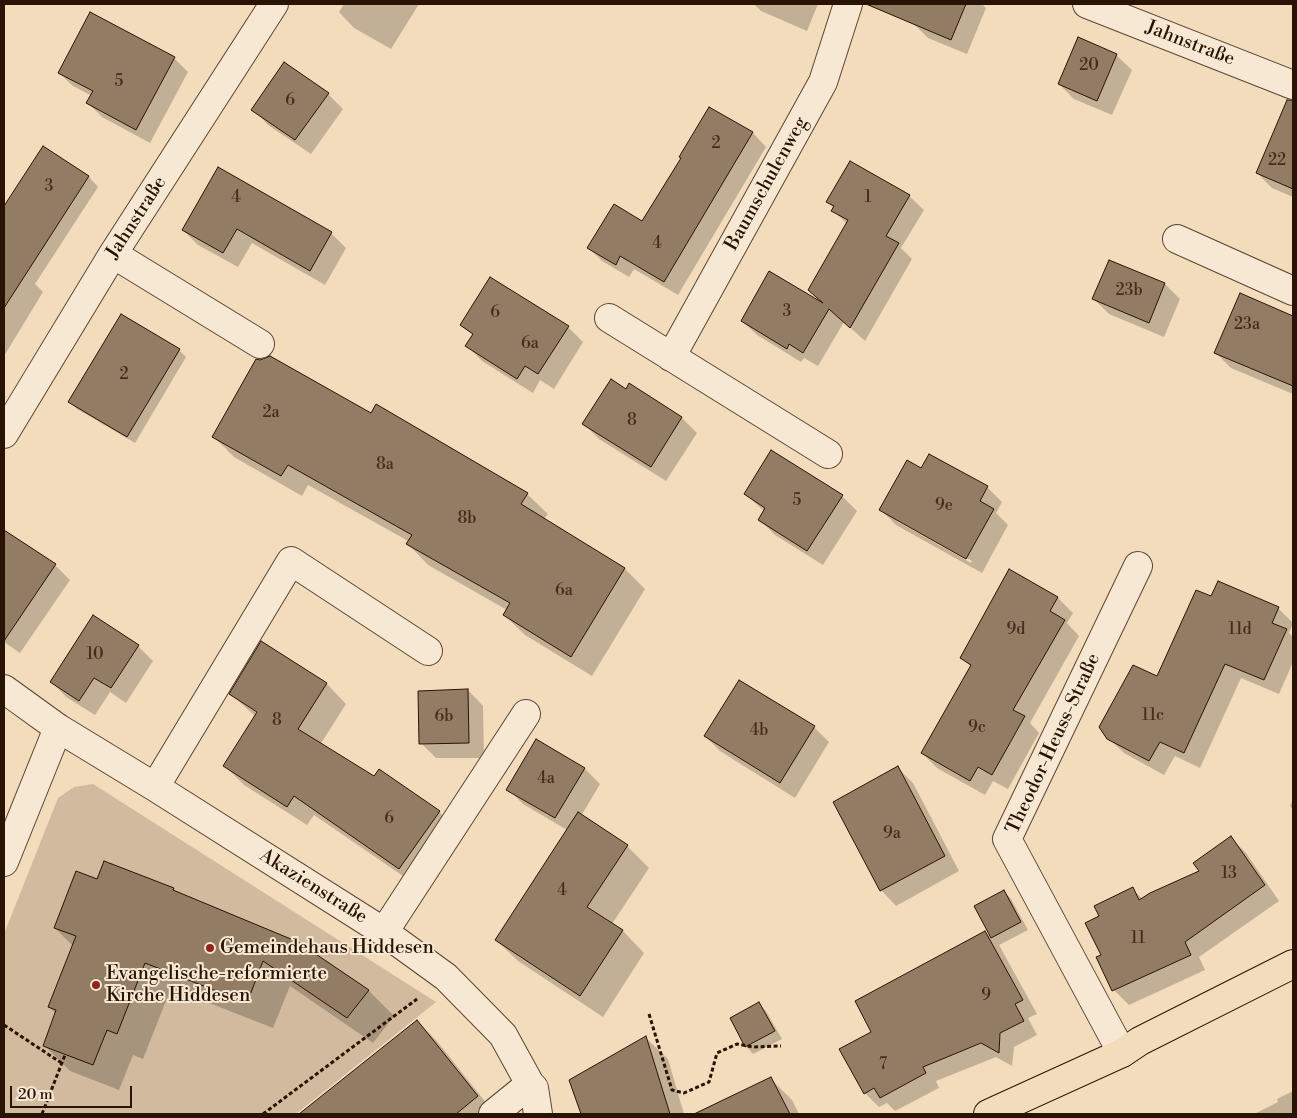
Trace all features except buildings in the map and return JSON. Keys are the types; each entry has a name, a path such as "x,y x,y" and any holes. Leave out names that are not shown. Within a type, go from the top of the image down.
{"main road":[{"path":"988,1114 1122,1053 1140,1041 1293,964"}],"street":[{"name":"Jahnstraße","path":"4,434 113,254 274,4"},
{"name":"Baumschulenweg","path":"672,357 823,82 848,4"},
{"name":"Jahnstraße","path":"1087,4 1293,85"},
{"path":"1178,239 1293,291"},
{"path":"113,254 260,344"},
{"path":"609,318 722,390 828,454"},
{"path":"155,787 291,561 428,651"},
{"name":"Theodor-Heuss-Straße","path":"1122,1053 1007,839 1138,566"},
{"name":"Akazienstraße","path":"4,689 58,728 384,932 446,977 503,1035 534,1088 538,1114"},
{"path":"384,932 526,714"},
{"path":"4,862 58,728"},
{"path":"493,1114 530,1084"}],"path":[{"path":"263,1114 446,977"},
{"path":"649,1014 672,1090 684,1093 709,1082 717,1053 737,1044 753,1047 781,1046"},
{"path":"4,1025 63,1064"},
{"path":"42,1114 65,1055"}],"shaded area":[{"path":"93,784 436,1002 296,1114 4,1114 4,934 58,798 74,787"}],"place":[{"name":"Gemeindehaus Hiddesen","path":"210,948"},
{"name":"Evangelische-reformierte Kirche Hiddesen","path":"96,985"}]}
